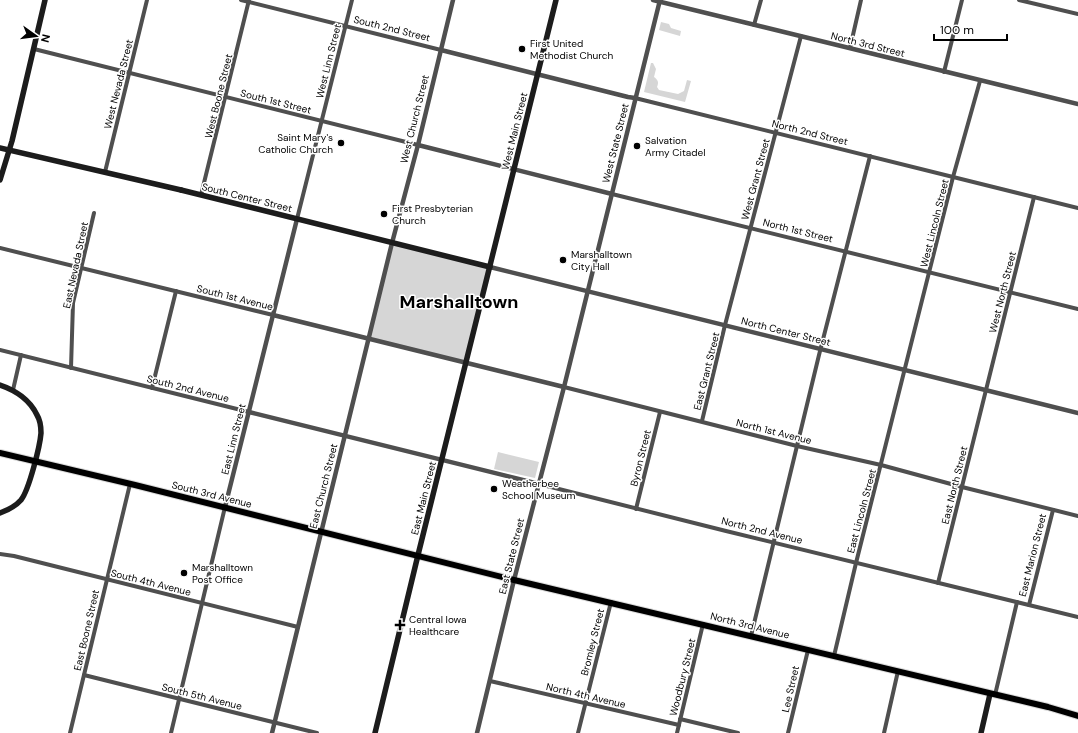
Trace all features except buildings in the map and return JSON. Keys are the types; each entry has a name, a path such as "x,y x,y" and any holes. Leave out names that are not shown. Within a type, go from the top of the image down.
{"main road":[{"path":"0,180 7,161 45,0"},
{"name":"West Main Street","path":"490,267 556,0"},
{"name":"South Center Street","path":"0,148 202,195 490,267"},
{"name":"East Main Street","path":"375,733 490,267"},
{"path":"0,385 13,390 31,406 39,420 41,427 35,461 26,492 22,499 15,505 0,513"},
{"name":"South 3rd Avenue","path":"0,453 418,555"},
{"name":"North 3rd Avenue","path":"418,555 514,580 1048,707 1078,716"},
{"name":"East Marion Street","path":"981,733 993,694"}],"street":[{"name":"West Nevada Street","path":"105,172 146,0"},
{"name":"South 2nd Street","path":"241,0 538,74"},
{"name":"West Linn Street","path":"297,219 352,0"},
{"name":"West Church Street","path":"392,243 418,145 453,0"},
{"name":"North 3rd Street","path":"653,0 1078,104"},
{"path":"754,25 761,0"},
{"path":"850,48 861,0"},
{"path":"944,72 962,0"},
{"path":"1019,0 1078,14"},
{"name":"West Boone Street","path":"202,195 249,1"},
{"name":"West State Street","path":"588,291 659,1"},
{"name":"West Grant Street","path":"725,325 801,36"},
{"name":"South 1st Street","path":"34,50 514,169"},
{"name":"North 2nd Street","path":"538,74 1078,208"},
{"name":"West Lincoln Street","path":"905,370 953,177 980,80"},
{"path":"751,636 870,156"},
{"name":"North 1st Street","path":"514,169 1078,309"},
{"name":"West North Street","path":"986,391 1034,197"},
{"name":"East Nevada Street","path":"71,368 72,303 94,213"},
{"name":"East Linn Street","path":"171,733 224,507 297,219"},
{"name":"East Church Street","path":"272,733 392,243"},
{"name":"South 1st Avenue","path":"0,248 466,363"},
{"name":"North Center Street","path":"490,267 1078,413"},
{"path":"152,388 176,291"},
{"name":"East State Street","path":"477,733 514,580 588,291"},
{"name":"East Grant Street","path":"702,421 725,325"},
{"name":"South 2nd Avenue","path":"0,350 442,460"},
{"path":"13,390 21,355"},
{"name":"North 1st Avenue","path":"466,363 1078,516"},
{"name":"East Lincoln Street","path":"834,656 905,370"},
{"name":"East North Street","path":"938,583 986,391"},
{"name":"Byron Street","path":"636,508 660,412"},
{"name":"North 2nd Avenue","path":"442,460 1078,617"},
{"name":"East Boone Street","path":"70,733 130,484"},
{"name":"East Marion Street","path":"1029,604 1052,510"},
{"name":"South 4th Avenue","path":"0,554 14,556 298,627"},
{"name":"Bromley Street","path":"578,733 610,602"},
{"name":"East Marion Street","path":"993,694 1017,602"},
{"name":"Woodbury Street","path":"677,733 703,624"},
{"name":"Lee Street","path":"788,733 808,650"},
{"path":"884,733 898,671"},
{"name":"South 5th Avenue","path":"84,675 317,733"},
{"name":"North 4th Avenue","path":"490,681 679,725"},
{"path":"680,719 738,733"}],"shaded area":[{"path":"661,22 669,24 671,28 681,31 680,36 659,30"},
{"path":"651,63 653,63 656,69 654,77 658,81 657,87 659,90 678,94 684,91 687,80 691,81 685,102 644,92"},
{"path":"392,243 490,267 466,363 369,339"},
{"path":"498,452 539,462 535,478 494,469"}],"place":[{"name":"First United Methodist Church","path":"522,49"},
{"name":"Saint Mary's Catholic Church","path":"341,143"},
{"name":"Salvation Army Citadel","path":"637,146"},
{"name":"First Presbyterian Church","path":"384,214"},
{"name":"Marshalltown City Hall","path":"563,260"},
{"name":"Weatherbee School Museum","path":"494,489"},
{"name":"Marshalltown Post Office","path":"184,573"},
{"name":"Central Iowa Healthcare","path":"400,625"}],"district":[{"name":"Marshalltown","path":"459,302"}]}
